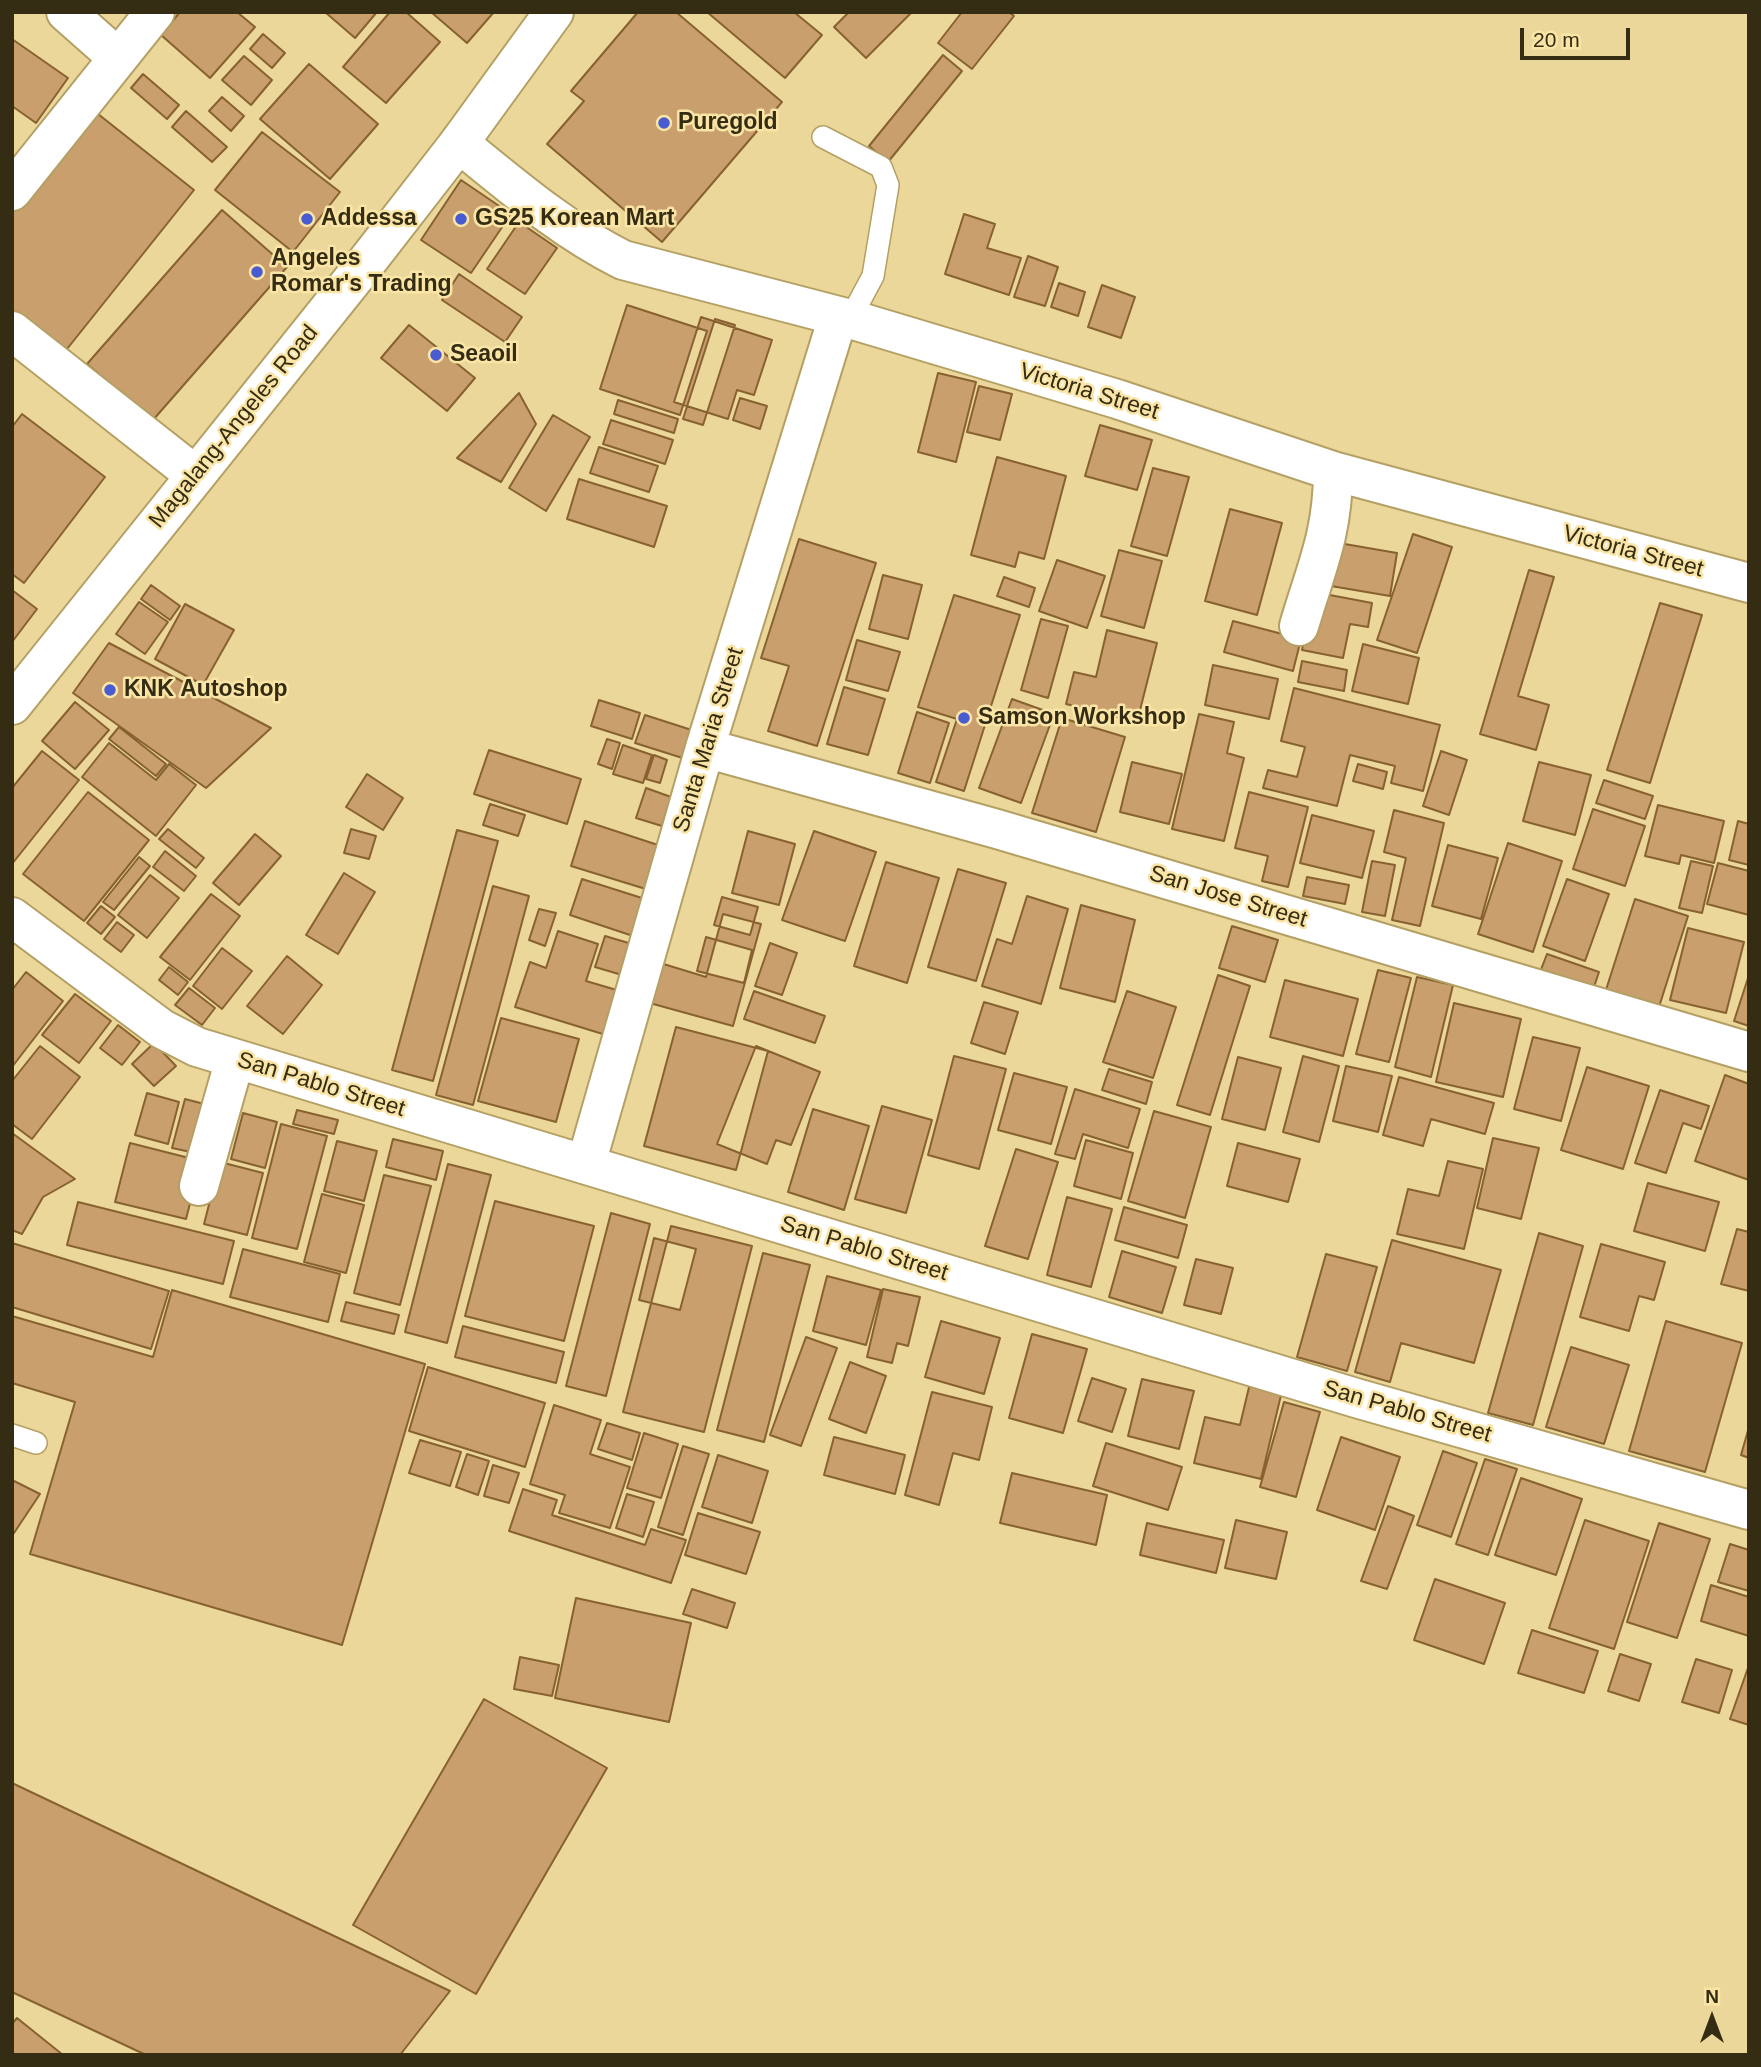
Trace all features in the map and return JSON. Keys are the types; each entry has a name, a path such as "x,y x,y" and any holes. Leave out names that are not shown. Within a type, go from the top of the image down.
{"street":[{"path":"66,12 118,58"},
{"path":"12,191 155,12"},
{"name":"Magalang-Angeles Road","path":"12,705 459,143 554,12"},
{"name":"Victoria Street","path":"459,143 504,183 599,248 623,260 844,318 1117,399 1333,471 1749,583"},
{"name":"Santa Maria Street","path":"586,1164 705,748 844,318"},
{"path":"12,331 195,475"},
{"path":"1299,626 1325,547 1333,511 1333,471"},
{"name":"San Jose Street","path":"705,748 1010,833 1749,1052"},
{"name":"San Pablo Street","path":"12,917 162,1029 197,1047 1356,1398 1749,1510"},
{"path":"198,1186 235,1059"}],"lane":[{"path":"823,137 881,167 888,185 873,276 844,318"},
{"path":"12,1435 36,1443"}],"building":[{"path":"180,12 237,12 255,27 210,78 161,35"},
{"path":"325,12 377,12 355,38"},
{"path":"390,12 406,12 440,42 386,103 343,67"},
{"path":"431,12 494,12 467,43"},
{"name":"Puregold","path":"638,12 676,12 782,102 662,242 547,144 584,101 571,91"},
{"path":"707,12 794,12 822,35 785,78"},
{"path":"849,12 912,12 866,58 834,27"},
{"path":"962,12 1009,12 1014,16 972,69 938,43"},
{"path":"263,34 285,53 272,68 250,49"},
{"path":"12,39 68,78 36,123 12,106"},
{"path":"943,55 962,71 888,162 869,146"},
{"path":"244,56 272,80 251,105 222,80"},
{"path":"309,64 378,124 330,179 260,119"},
{"path":"143,74 179,105 167,119 131,88"},
{"path":"222,97 244,116 231,131 209,111"},
{"path":"93,110 194,190 63,354 12,314 12,210"},
{"path":"186,111 227,147 212,162 172,127"},
{"path":"262,132 340,192 293,252 215,190"},
{"path":"461,180 511,214 471,273 421,240"},
{"path":"222,210 287,267 153,420 87,364"},
{"path":"964,214 995,224 987,248 1021,258 1009,295 945,274"},
{"path":"519,222 557,248 525,294 487,269"},
{"path":"1028,256 1058,267 1045,306 1014,297"},
{"path":"459,274 522,317 505,342 442,300"},
{"path":"1059,283 1085,292 1078,316 1051,307"},
{"path":"1102,285 1135,297 1121,338 1088,327"},
{"path":"627,305 707,331 680,415 600,389"},
{"path":"701,317 772,340 754,395 737,390 728,419 674,402"},
{"path":"715,319 735,325 703,425 683,419"},
{"path":"409,325 475,378 447,411 381,358"},
{"path":"938,373 976,382 956,462 918,452"},
{"path":"979,386 1012,394 1000,440 967,432"},
{"path":"519,393 536,424 501,482 457,458"},
{"path":"740,398 767,406 760,429 733,420"},
{"path":"618,400 678,419 674,433 614,414"},
{"path":"22,414 105,477 24,583 12,574 12,427"},
{"path":"553,415 590,437 546,511 509,488"},
{"path":"611,420 673,440 665,464 603,444"},
{"path":"1100,425 1152,440 1137,490 1085,476"},
{"path":"599,447 658,466 649,492 590,473"},
{"path":"997,457 1066,476 1044,559 1019,552 1015,567 971,555"},
{"path":"1153,468 1189,477 1167,556 1131,546"},
{"path":"579,479 667,506 654,547 567,519"},
{"path":"1230,509 1282,523 1257,615 1205,601"},
{"path":"1413,534 1452,547 1417,653 1377,640"},
{"path":"799,539 876,563 817,746 768,731 789,666 761,658"},
{"path":"1333,542 1397,553 1390,596 1325,585"},
{"path":"1119,550 1162,561 1144,628 1101,616"},
{"path":"1057,560 1105,576 1087,628 1039,611"},
{"path":"1529,570 1554,577 1518,696 1549,705 1536,750 1480,734"},
{"path":"883,575 922,585 908,639 869,629"},
{"path":"1004,577 1035,588 1029,607 997,596"},
{"path":"151,585 180,606 170,620 141,599"},
{"path":"12,590 37,609 12,642"},
{"path":"1314,592 1372,603 1368,627 1350,624 1343,658 1302,650"},
{"path":"954,595 1020,615 964,791 936,782 957,719 918,707"},
{"path":"139,602 168,622 145,654 116,634"},
{"path":"1660,603 1702,615 1650,783 1607,770"},
{"path":"185,604 234,630 203,685 155,659"},
{"path":"1041,619 1068,626 1048,698 1021,690"},
{"path":"1233,621 1301,639 1293,671 1224,652"},
{"path":"1107,630 1157,643 1137,722 1066,704 1074,672 1096,677"},
{"path":"857,640 900,652 888,691 846,680"},
{"path":"109,643 271,728 206,788 73,693"},
{"path":"1363,644 1419,658 1408,704 1352,691"},
{"path":"1302,661 1347,670 1344,691 1298,682"},
{"path":"1213,665 1278,679 1269,719 1205,705"},
{"path":"844,687 885,699 868,755 827,744"},
{"path":"1294,688 1440,725 1423,791 1391,783 1395,766 1350,755 1337,806 1263,788 1268,770 1297,777 1305,747 1281,741"},
{"path":"1012,699 1054,714 1021,803 979,788"},
{"path":"599,700 640,713 632,739 591,726"},
{"path":"75,702 109,730 75,769 42,741"},
{"path":"917,712 949,723 930,783 898,773"},
{"path":"1199,714 1234,722 1227,753 1244,758 1224,841 1172,829"},
{"path":"645,715 701,733 692,761 635,743"},
{"path":"1062,718 1125,737 1096,832 1032,813"},
{"path":"119,727 166,764 156,776 109,739"},
{"path":"607,739 620,743 612,769 598,764"},
{"path":"109,743 156,780 169,764 196,785 156,836 82,777"},
{"path":"623,745 652,755 643,783 613,774"},
{"path":"489,750 581,779 567,824 474,794"},
{"path":"42,751 79,780 12,864 12,788"},
{"path":"1441,751 1467,760 1449,815 1423,806"},
{"path":"654,755 667,760 660,783 646,779"},
{"path":"1132,762 1182,774 1169,824 1120,812"},
{"path":"1539,762 1591,775 1575,835 1523,821"},
{"path":"1358,764 1387,772 1383,789 1353,781"},
{"path":"367,774 403,798 383,830 346,807"},
{"path":"1604,780 1653,796 1645,819 1596,803"},
{"path":"646,788 671,797 662,826 636,818"},
{"path":"88,792 149,840 84,921 23,874"},
{"path":"1249,792 1308,807 1288,887 1262,881 1268,856 1235,848"},
{"path":"490,804 525,815 518,836 483,825"},
{"path":"1658,805 1724,821 1714,863 1681,855 1679,864 1645,856"},
{"path":"1593,809 1645,826 1625,886 1573,869"},
{"path":"1394,810 1444,823 1420,926 1392,920 1406,858 1384,852"},
{"path":"1312,815 1374,831 1362,878 1300,863"},
{"path":"585,821 664,847 649,890 571,866"},
{"path":"1738,821 1749,824 1749,865 1729,860"},
{"path":"168,829 204,858 196,868 159,839"},
{"path":"351,829 376,836 369,859 344,853"},
{"path":"457,830 498,841 433,1081 392,1070"},
{"path":"748,831 795,844 779,905 732,893"},
{"path":"814,831 876,852 845,941 782,920"},
{"path":"255,834 281,856 239,905 213,883"},
{"path":"1508,843 1562,861 1533,952 1478,934"},
{"path":"1448,845 1498,858 1481,919 1432,906"},
{"path":"165,851 196,876 184,891 153,867"},
{"path":"139,857 150,866 114,910 103,902"},
{"path":"1372,861 1395,865 1385,916 1362,912"},
{"path":"1691,861 1713,866 1702,913 1679,908"},
{"path":"886,862 939,878 907,983 854,966"},
{"path":"1718,863 1749,871 1749,915 1707,904"},
{"path":"958,869 1006,883 976,981 928,967"},
{"path":"344,873 375,892 338,954 306,935"},
{"path":"150,875 179,898 147,938 118,915"},
{"path":"1307,877 1349,885 1345,904 1303,896"},
{"path":"582,879 645,899 633,936 570,915"},
{"path":"1567,879 1609,894 1585,961 1543,946"},
{"path":"493,886 529,896 473,1105 436,1095"},
{"path":"211,894 240,916 190,980 160,957"},
{"path":"1027,896 1068,909 1041,1004 982,986 997,939 1012,944"},
{"path":"722,897 758,907 750,935 714,925"},
{"path":"1635,899 1688,916 1658,1010 1605,993"},
{"path":"1081,905 1135,920 1115,1002 1060,988"},
{"path":"101,906 115,917 101,934 87,923"},
{"path":"539,909 556,913 545,946 529,940"},
{"path":"723,914 761,924 733,1026 646,1002 657,962 706,977"},
{"path":"117,922 134,935 121,952 104,939"},
{"path":"1232,926 1278,940 1265,982 1219,968"},
{"path":"1688,928 1744,942 1726,1013 1670,1000"},
{"path":"558,931 598,944 586,981 620,991 606,1035 515,1007 530,962 546,968"},
{"path":"605,936 632,944 622,975 595,967"},
{"path":"706,937 752,950 744,983 697,971"},
{"path":"770,943 797,953 782,995 755,986"},
{"path":"222,948 252,971 222,1009 193,986"},
{"path":"1547,954 1599,972 1593,990 1540,972"},
{"path":"287,956 322,985 283,1034 247,1006"},
{"path":"169,967 188,982 178,995 159,980"},
{"path":"1378,970 1411,978 1389,1062 1356,1054"},
{"path":"26,972 63,1001 12,1067 12,990"},
{"path":"1218,975 1250,986 1210,1115 1177,1105"},
{"path":"1749,975 1749,1026 1734,1021"},
{"path":"1417,977 1453,985 1431,1077 1395,1067"},
{"path":"1285,980 1358,999 1343,1056 1270,1037"},
{"path":"189,988 215,1008 202,1025 175,1005"},
{"path":"754,991 825,1016 815,1043 744,1019"},
{"path":"1127,991 1176,1007 1153,1078 1103,1062"},
{"path":"75,994 111,1021 79,1063 42,1035"},
{"path":"984,1002 1018,1012 1005,1054 971,1043"},
{"path":"1454,1003 1521,1019 1503,1097 1436,1082"},
{"path":"501,1018 579,1039 556,1122 478,1101"},
{"path":"118,1025 140,1042 122,1065 100,1048"},
{"path":"676,1027 768,1051 736,1170 644,1146"},
{"path":"1533,1037 1580,1048 1561,1121 1514,1109"},
{"path":"154,1043 176,1066 154,1086 132,1064"},
{"path":"40,1046 80,1077 32,1139 12,1124 12,1081"},
{"path":"756,1046 820,1072 791,1145 776,1140 767,1164 717,1144"},
{"path":"954,1056 1006,1069 979,1169 928,1155"},
{"path":"1303,1056 1339,1066 1319,1142 1283,1132"},
{"path":"1238,1057 1281,1068 1265,1130 1222,1119"},
{"path":"1346,1066 1392,1076 1378,1132 1333,1121"},
{"path":"1587,1067 1649,1086 1623,1169 1561,1150"},
{"path":"1109,1069 1152,1082 1146,1104 1102,1090"},
{"path":"1014,1073 1067,1087 1051,1144 998,1130"},
{"path":"1725,1075 1749,1084 1749,1180 1695,1161"},
{"path":"1399,1077 1494,1103 1485,1134 1431,1119 1423,1146 1383,1135"},
{"path":"1075,1089 1140,1109 1128,1148 1083,1134 1075,1159 1055,1154"},
{"path":"1660,1090 1709,1106 1701,1129 1683,1123 1666,1173 1635,1163"},
{"path":"147,1093 179,1102 168,1144 135,1135"},
{"path":"185,1099 212,1106 200,1154 172,1148"},
{"path":"882,1106 932,1120 906,1213 855,1199"},
{"path":"813,1109 869,1126 844,1210 788,1192"},
{"path":"297,1110 338,1120 334,1134 293,1124"},
{"path":"1154,1111 1211,1127 1185,1218 1128,1201"},
{"path":"243,1113 277,1122 265,1168 231,1159"},
{"path":"281,1124 327,1136 297,1249 252,1238"},
{"path":"12,1133 75,1179 43,1197 22,1234 12,1230"},
{"path":"1493,1138 1539,1148 1521,1219 1477,1208"},
{"path":"393,1139 443,1151 436,1180 386,1167"},
{"path":"1086,1140 1133,1153 1121,1199 1074,1186"},
{"path":"337,1141 377,1151 364,1201 324,1191"},
{"path":"130,1143 201,1161 186,1219 115,1202"},
{"path":"1238,1143 1300,1159 1288,1202 1227,1186"},
{"path":"1016,1149 1058,1162 1028,1259 985,1246"},
{"path":"1448,1161 1483,1169 1464,1249 1397,1234 1408,1189 1439,1196"},
{"path":"220,1162 263,1173 247,1235 204,1224"},
{"path":"448,1164 491,1175 447,1343 405,1332"},
{"path":"384,1175 431,1186 400,1305 354,1293"},
{"path":"1648,1183 1719,1202 1705,1251 1634,1231"},
{"path":"322,1194 364,1205 346,1273 304,1262"},
{"path":"1067,1197 1112,1209 1091,1287 1047,1275"},
{"path":"495,1201 594,1226 564,1341 465,1316"},
{"path":"78,1202 234,1241 223,1284 67,1245"},
{"path":"1124,1207 1187,1225 1178,1258 1115,1240"},
{"path":"611,1213 650,1224 606,1396 566,1386"},
{"path":"671,1226 752,1246 704,1432 623,1412"},
{"path":"1737,1229 1749,1232 1749,1291 1721,1284"},
{"path":"1539,1233 1583,1246 1533,1425 1488,1413"},
{"path":"654,1238 696,1249 680,1310 639,1300"},
{"path":"1392,1240 1501,1270 1474,1363 1401,1343 1390,1382 1355,1372"},
{"path":"12,1243 169,1291 151,1349 12,1307"},
{"path":"1601,1244 1665,1262 1654,1300 1639,1296 1629,1331 1580,1317"},
{"path":"243,1249 340,1274 328,1322 230,1297"},
{"path":"1122,1251 1176,1267 1162,1313 1109,1297"},
{"path":"763,1253 810,1265 764,1442 717,1430"},
{"path":"1326,1254 1377,1267 1347,1371 1297,1357"},
{"path":"1196,1259 1233,1268 1221,1314 1184,1305"},
{"path":"827,1276 881,1290 866,1345 813,1331"},
{"path":"883,1289 920,1297 908,1346 897,1343 892,1363 867,1357"},
{"path":"172,1290 425,1364 342,1645 30,1554 75,1402 12,1383 12,1316 153,1357"},
{"path":"346,1302 399,1315 394,1334 341,1321"},
{"path":"941,1321 1000,1338 984,1394 925,1377"},
{"path":"1666,1321 1742,1343 1705,1472 1629,1451"},
{"path":"463,1326 564,1352 556,1383 455,1357"},
{"path":"1032,1334 1087,1349 1063,1433 1009,1418"},
{"path":"806,1337 837,1348 801,1446 770,1435"},
{"path":"1571,1347 1629,1365 1604,1444 1546,1427"},
{"path":"850,1362 886,1376 866,1433 829,1419"},
{"path":"428,1367 545,1403 525,1467 409,1431"},
{"path":"1092,1378 1126,1389 1112,1432 1078,1421"},
{"path":"1142,1379 1194,1391 1179,1449 1128,1436"},
{"path":"1250,1383 1282,1391 1261,1479 1194,1463 1205,1417 1240,1425"},
{"path":"932,1392 992,1407 979,1460 953,1453 939,1505 905,1495"},
{"path":"1284,1402 1320,1412 1296,1497 1260,1487"},
{"path":"554,1405 601,1420 590,1454 630,1467 610,1528 559,1513 565,1495 530,1484"},
{"path":"607,1423 640,1433 632,1460 598,1449"},
{"path":"1749,1427 1749,1458 1741,1455"},
{"path":"644,1433 678,1444 661,1498 627,1488"},
{"path":"834,1437 905,1455 895,1494 824,1475"},
{"path":"1341,1437 1400,1457 1375,1530 1317,1510"},
{"path":"420,1440 461,1452 450,1486 409,1473"},
{"path":"1106,1443 1182,1467 1168,1510 1093,1486"},
{"path":"683,1446 709,1454 683,1535 658,1527"},
{"path":"1443,1451 1477,1463 1451,1537 1417,1525"},
{"path":"467,1454 489,1461 478,1495 456,1487"},
{"path":"718,1455 768,1471 752,1523 702,1507"},
{"path":"1485,1459 1517,1469 1488,1555 1456,1544"},
{"path":"493,1465 519,1473 509,1503 484,1496"},
{"path":"1012,1473 1107,1495 1096,1545 1000,1523"},
{"path":"1521,1478 1582,1499 1556,1575 1495,1555"},
{"path":"12,1480 40,1494 12,1536"},
{"path":"523,1489 557,1500 552,1515 645,1545 651,1529 686,1540 671,1583 509,1531"},
{"path":"627,1494 654,1502 643,1537 616,1528"},
{"path":"1388,1506 1414,1516 1387,1589 1361,1581"},
{"path":"698,1513 760,1532 746,1574 685,1555"},
{"path":"1236,1520 1287,1532 1276,1579 1225,1568"},
{"path":"1585,1520 1649,1541 1614,1649 1549,1628"},
{"path":"1147,1523 1224,1540 1216,1573 1140,1555"},
{"path":"1659,1523 1710,1539 1677,1638 1627,1622"},
{"path":"1730,1544 1749,1550 1749,1591 1718,1582"},
{"path":"1435,1579 1505,1603 1484,1664 1414,1640"},
{"path":"1711,1585 1749,1597 1749,1636 1701,1621"},
{"path":"692,1589 735,1603 727,1628 683,1614"},
{"path":"576,1598 691,1623 669,1722 555,1698"},
{"path":"1532,1630 1598,1651 1584,1693 1518,1673"},
{"path":"1620,1654 1651,1664 1639,1701 1608,1691"},
{"path":"520,1657 559,1665 552,1696 514,1689"},
{"path":"1696,1659 1732,1670 1719,1713 1682,1702"},
{"path":"1749,1665 1749,1725 1730,1719"},
{"path":"484,1699 607,1768 476,1994 353,1925"},
{"path":"12,1783 450,1991 400,2055 146,2055 12,1992"},
{"path":"17,2018 63,2055 12,2055 12,2024"}],"place":[{"name":"Puregold","path":"664,123"},
{"name":"Addessa","path":"307,219"},
{"name":"GS25 Korean Mart","path":"461,219"},
{"name":"Angeles Romar's Trading","path":"257,272"},
{"name":"Seaoil","path":"436,355"},
{"name":"KNK Autoshop","path":"110,690"},
{"name":"Samson Workshop","path":"964,718"}]}
